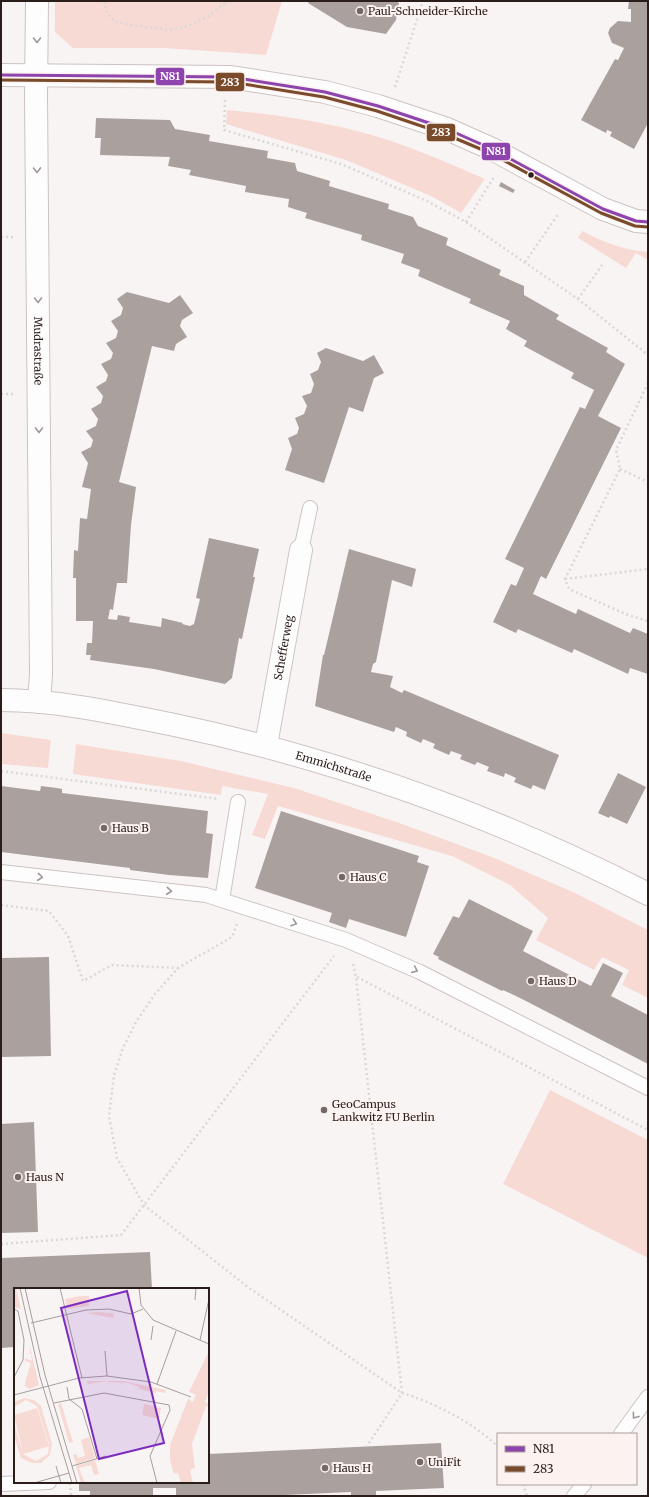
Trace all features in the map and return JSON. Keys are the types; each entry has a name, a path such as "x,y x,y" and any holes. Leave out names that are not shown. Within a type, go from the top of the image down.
{"street":[{"name":"Mudrastraße","path":"37,1 41,666 39,702"},
{"path":"1,75 231,78 325,92 447,129 492,149 603,209 636,221 648,222"},
{"name":"Schefferweg","path":"266,746 301,550"},
{"name":"Emmichstraße","path":"1,700 39,702 136,717 266,746 346,769 478,816 571,856 648,894"}],"lane":[{"path":"301,550 310,508"},
{"path":"222,900 238,802"},
{"path":"1,872 206,895 346,940 420,972 648,1088"},
{"path":"622,1433 648,1398"},
{"path":"1,1484 25,1483"},
{"path":"574,1496 583,1485"}],"path":[{"path":"104,1 107,13 114,21 130,25 170,30 188,26 209,16 227,1"},
{"path":"394,89 423,1"},
{"path":"225,100 224,130 341,164 427,201 466,222 525,262 578,299 648,354"},
{"path":"466,222 494,177"},
{"path":"525,262 560,212"},
{"path":"1,237 21,237"},
{"path":"578,299 602,265"},
{"path":"648,383 616,450 620,469 565,579 569,589 628,615 648,621"},
{"path":"1,394 22,394"},
{"path":"620,469 648,482"},
{"path":"565,579 648,569"},
{"path":"1,771 238,802"},
{"path":"1,905 49,912 68,936 83,981 112,965 178,968"},
{"path":"243,907 232,937 178,968 155,994 136,1022 123,1048 114,1074 109,1116 117,1158 144,1205 249,1288 402,1393 412,1396 455,1416 497,1446"},
{"path":"346,940 356,977 402,1393 367,1446"},
{"path":"1,1244 121,1235 346,940"},
{"path":"356,977 648,1130"},
{"path":"70,1483 71,1496"},
{"path":"523,1485 527,1496"}],"shaded area":[{"path":"55,1 282,1 266,55 163,48 73,48 55,32"},
{"path":"227,110 292,118 373,135 406,146 485,179 461,213 431,196 346,160 226,124"},
{"path":"582,231 614,245 648,252 648,260 636,253 626,268 578,238"},
{"path":"1,733 51,740 48,768 1,764"},
{"path":"76,744 181,761 294,788 405,825 492,857 573,892 648,930 648,998 622,985 629,970 602,957 594,970 536,940 548,918 510,885 452,856 278,806 265,839 252,835 268,794 222,786 221,795 73,774"},
{"path":"550,1090 648,1140 648,1258 503,1184"}],"building":[{"name":"Paul-Schneider-Kirche","path":"309,1 396,1 399,3 396,20 386,34 347,27 308,3"},
{"path":"629,1 648,1 648,123 634,149 610,136 612,132 607,130 606,133 581,120 615,59 618,60 624,48 612,43 608,33 610,28 618,21 631,22 631,9 628,9"},
{"path":"96,118 170,120 175,129 210,135 209,141 268,151 267,158 295,163 297,171 330,181 329,186 389,204 388,209 413,217 418,226 448,238 446,245 501,270 499,275 524,286 524,295 559,315 556,319 608,348 606,352 625,364 598,416 621,428 546,579 541,576 533,594 576,614 578,609 630,633 633,628 648,634 648,674 630,668 628,674 574,649 572,653 518,629 516,633 493,622 511,584 516,586 524,568 505,559 580,407 585,409 594,390 571,378 574,373 524,346 527,341 506,329 510,321 469,303 471,299 418,276 420,270 401,263 404,254 361,240 362,235 305,218 307,213 288,207 289,199 245,192 246,186 189,175 191,170 168,166 170,157 100,155 101,138 95,138"},
{"path":"501,182 515,190 513,193 499,186"},
{"path":"127,292 169,303 180,295 193,313 182,320 180,326 187,337 176,344 174,351 152,346 119,482 136,487 131,525 127,583 117,583 113,610 110,609 108,619 117,620 118,615 130,617 129,622 161,627 162,618 190,626 194,624 200,599 196,598 209,538 259,549 253,577 255,577 242,639 239,638 232,678 225,684 154,669 90,660 91,655 86,655 87,643 92,643 93,621 76,621 76,578 73,578 74,550 78,551 80,518 87,519 91,489 82,487 88,463 81,452 91,447 93,440 86,431 96,426 98,419 91,409 101,403 103,396 96,387 106,381 108,375 101,364 111,359 113,353 106,343 116,338 118,331 111,321 121,315 123,308 117,299"},
{"path":"326,348 363,361 374,355 384,373 374,378 363,412 349,407 324,483 285,470 292,449 288,438 297,434 299,428 295,418 304,414 307,406 302,396 311,393 314,384 310,374 318,370 321,362 317,353"},
{"path":"349,549 416,569 412,587 392,580 376,662 373,664 371,672 393,676 390,687 402,693 404,690 559,755 545,790 533,785 531,789 514,782 516,778 505,773 504,777 487,771 489,767 477,762 475,765 460,759 462,755 451,751 449,755 433,748 435,744 423,739 421,743 406,736 407,732 396,727 394,732 315,706 323,655"},
{"path":"618,773 646,787 627,824 610,816 609,818 598,813"},
{"name":"Haus B","path":"1,786 40,791 41,786 62,789 62,793 208,811 206,833 213,834 208,878 169,875 130,870 130,868 1,852"},
{"name":"Haus C","path":"281,811 419,856 417,862 429,866 406,937 349,919 346,928 329,922 332,913 255,888"},
{"name":"Haus D","path":"469,899 533,931 523,951 591,986 603,963 623,973 611,996 648,1015 648,1064 522,999 503,990 502,991 438,959 439,957 433,954 453,916 459,918"},
{"path":"49,957 51,1056 1,1057 1,958"},
{"name":"Haus N","path":"34,1122 38,1232 1,1233 1,1124"},
{"path":"150,1252 152,1288 14,1288 14,1347 1,1348 1,1258"},
{"name":"Haus H","path":"441,1443 444,1488 376,1491 376,1496 351,1496 351,1492 263,1496 176,1496 176,1488 153,1488 153,1496 90,1496 90,1491 79,1491 79,1483 209,1483 209,1454"}],"transit line":[{"name":"N81","path":"1,75 231,77 325,92 378,106 447,129 492,149 603,209 636,221 648,222"},
{"name":"283","path":"1,80 231,82 324,97 377,111 445,134 490,153 601,213 635,226 648,227"}],"place":[{"name":"Paul-Schneider-Kirche","path":"360,11"},
{"name":"Haus B","path":"104,828"},
{"name":"Haus C","path":"342,877"},
{"name":"Haus D","path":"531,981"},
{"name":"GeoCampus Lankwitz FU Berlin","path":"324,1110"},
{"name":"Haus N","path":"18,1177"},
{"name":"UniFit","path":"420,1462"},
{"name":"Haus H","path":"325,1468"}]}
